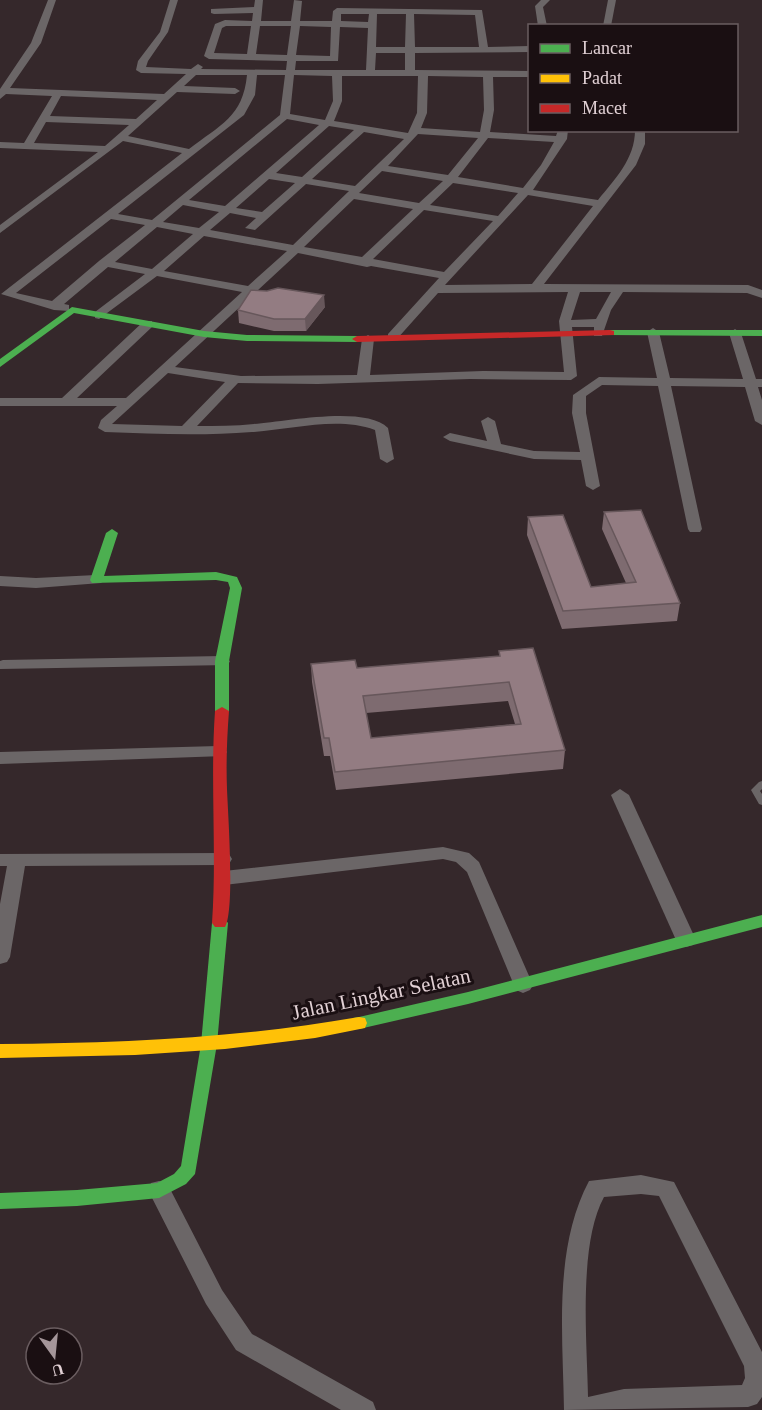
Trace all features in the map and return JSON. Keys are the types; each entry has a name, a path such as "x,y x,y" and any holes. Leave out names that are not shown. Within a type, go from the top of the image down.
{"main road":[{"path":"0,364 72,310 204,334 254,338 368,339 598,326 654,332 762,333"},
{"path":"0,1201 77,1198 159,1190 180,1179 189,1169 208,1044 224,878 218,752 223,699 222,661 236,588 233,580 216,576 96,580 112,533"},
{"name":"Jalan Lingkar Selatan","path":"0,1051 208,1044 367,1022 524,985 762,921"}],"street":[{"path":"2,94 36,43 52,0"},
{"path":"141,70 143,61 164,32 174,0"},
{"path":"251,58 259,0"},
{"path":"54,306 285,116 298,0"},
{"path":"209,56 334,59 337,0"},
{"path":"477,0 484,50"},
{"path":"543,24 539,6 546,0"},
{"path":"607,24 607,15 612,0"},
{"path":"214,11 257,10"},
{"path":"338,11 478,12"},
{"path":"370,75 372,11"},
{"path":"410,12 410,75"},
{"path":"0,230 123,138 172,93 209,56 220,24 372,25"},
{"path":"371,50 528,49"},
{"path":"141,70 337,75 528,74"},
{"path":"141,70 158,87 172,93"},
{"path":"4,294 241,113 250,95 252,74"},
{"path":"99,315 156,272 327,123 334,115 339,100 337,75"},
{"path":"387,459 381,428 365,423 323,422 242,429 105,428 106,423 294,250 414,134 422,113 423,75"},
{"path":"367,264 367,258 451,179 485,135 489,110 488,75"},
{"path":"2,94 235,91"},
{"path":"28,145 46,119 59,92"},
{"path":"285,116 362,129 414,134 562,135"},
{"path":"46,119 140,122"},
{"path":"251,228 362,129"},
{"path":"535,288 622,178 640,144 640,132"},
{"path":"392,337 524,191 562,135"},
{"path":"123,138 190,152"},
{"path":"0,145 108,149"},
{"path":"381,168 600,204"},
{"path":"267,175 499,219"},
{"path":"183,202 264,216"},
{"path":"106,215 367,264 446,276"},
{"path":"104,263 250,290"},
{"path":"435,289 748,289 762,294"},
{"path":"166,369 234,380 363,380 470,375 571,376 566,327 567,308 577,289"},
{"path":"598,326 617,289"},
{"path":"4,294 72,310"},
{"path":"65,402 148,324"},
{"path":"654,332 686,472 695,529"},
{"path":"735,333 757,383 762,421"},
{"path":"363,380 368,339"},
{"path":"186,430 234,380"},
{"path":"593,486 579,413 580,395 593,383 599,381 757,383"},
{"path":"0,402 129,402"},
{"path":"488,421 495,446"},
{"path":"450,437 551,458 587,456"},
{"path":"0,581 36,583 96,580"},
{"path":"3,665 222,661"},
{"path":"0,758 218,752"},
{"path":"620,795 686,940"},
{"path":"224,878 443,853 462,855 471,861 524,985"},
{"path":"0,957 9,860 223,859"},
{"path":"638,1184 655,1185 666,1189 756,1365 759,1377 748,1396 650,1405 624,1401 578,1410 576,1300 581,1235 589,1199 597,1188 638,1184"},
{"path":"159,1190 214,1297 244,1342 364,1410"}],"lane":[{"path":"762,784 754,790 762,802"}],"building":[{"path":"278,288 324,295 305,319 274,319 238,310 251,290 267,291"},
{"path":"641,510 680,603 563,611 528,517 563,515 591,587 636,582 604,512"},
{"path":"533,648 565,750 335,772 329,738 324,738 311,664 355,660 357,668 500,656 499,651","holes":["509,682 521,724 371,738 363,696"]}],"traffic: fast":[{"path":"0,364 72,310 204,334 247,338 357,339"},
{"path":"610,333 762,333"},
{"path":"112,533 96,580 216,576 233,580 236,588 222,661 222,711"},
{"path":"359,1023 468,998 762,921"},
{"path":"0,1201 77,1198 159,1190 180,1179 189,1169 209,1044 220,923"}],"traffic: slow":[{"path":"0,1051 180,1046 270,1037 359,1023"}],"traffic: jam":[{"path":"357,339 610,333"},
{"path":"220,923 222,711"}]}
